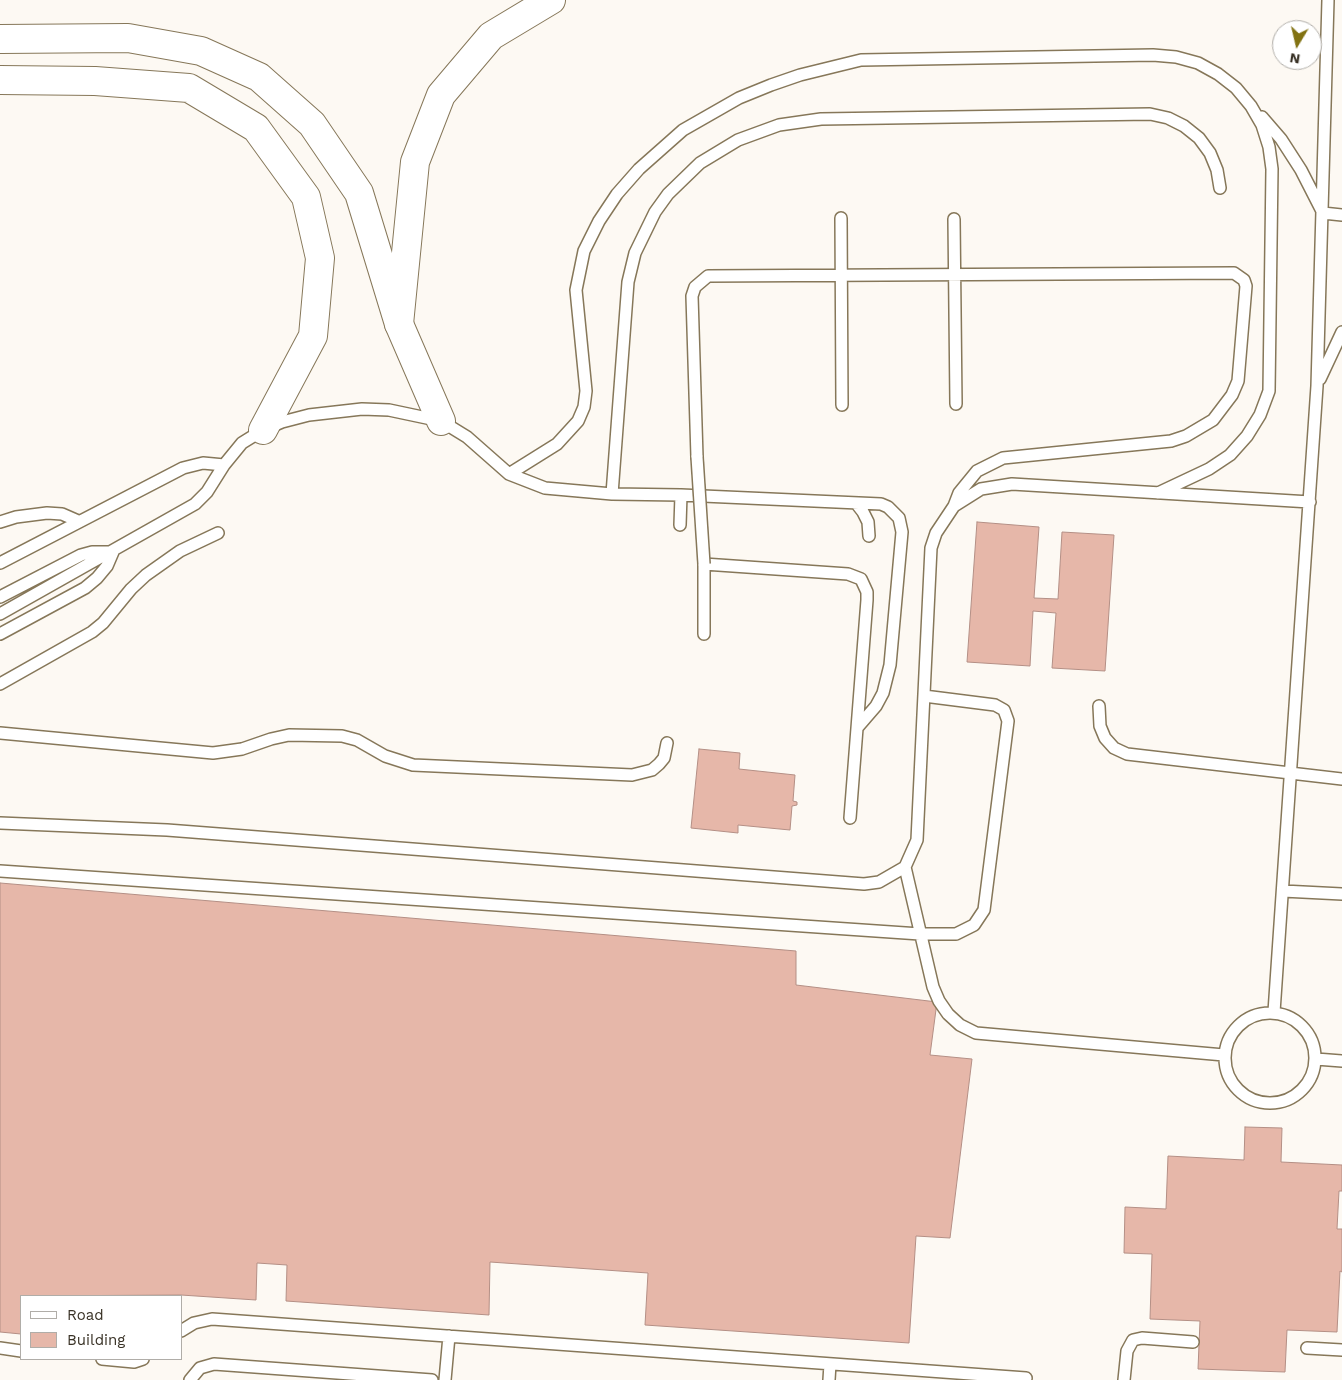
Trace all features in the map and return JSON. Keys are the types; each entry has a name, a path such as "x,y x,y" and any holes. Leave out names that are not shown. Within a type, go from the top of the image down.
{"main road":[{"path":"399,324 415,162 441,95 491,36 551,0"},
{"path":"0,40 128,38 201,51 259,77 312,124 359,193 399,324 441,421"},
{"path":"0,80 95,80 189,88 256,128 306,197 320,258 312,336 263,430"}],"lane":[{"path":"1274,1012 1318,386 1328,0"},
{"path":"509,474 558,444 578,421 584,407 586,391 576,290 578,270 584,251 599,221 617,194 660,149 700,120 739,98 800,74 861,60 1153,55 1176,57 1198,63 1230,84 1251,106 1281,139 1301,170 1323,212"},
{"path":"1156,494 1210,469 1230,455 1247,436 1260,415 1269,391 1272,170 1269,147 1262,125 1251,106"},
{"path":"612,494 628,282 635,252 655,212 673,189 700,163 738,140 779,125 822,119 1150,114 1176,122 1199,138 1210,153 1217,170 1220,188"},
{"path":"1323,212 1342,215"},
{"path":"841,218 842,405"},
{"path":"954,219 956,404"},
{"path":"704,634 704,564 697,457 692,296 695,287 708,276 841,274 1234,274 1240,276 1246,286 1238,381 1224,409 1200,430 1171,441 1003,458 990,463 972,476 959,493 954,506 936,533 932,548 917,840 905,867 933,987 939,1001 954,1019 976,1033 1224,1055"},
{"path":"1318,386 1342,332"},
{"path":"0,614 113,552 195,504 207,492 224,465 242,443 263,430 282,422 309,415 362,409 415,414 441,421 467,437 509,474 545,488 612,494 681,495 881,504 888,507 898,518 902,532 888,680 876,706 857,728"},
{"path":"0,563 183,468 203,463 224,465"},
{"path":"954,506 981,489 1005,484 1310,502"},
{"path":"680,525 681,495"},
{"path":"856,503 868,522 869,536"},
{"path":"0,522 16,517 47,513 62,514 78,521"},
{"path":"0,684 92,632 103,623 131,589 146,575 180,551 218,533"},
{"path":"0,597 81,555 92,552 113,552"},
{"path":"0,634 85,588 102,572 113,552"},
{"path":"704,564 848,574 860,579 867,592 850,818"},
{"path":"0,871 920,934 956,934 966,931 980,918 984,910 1008,721 1004,710 995,705 924,696"},
{"path":"1099,706 1100,726 1105,738 1114,748 1127,754 1342,778"},
{"path":"0,733 213,753 242,749 271,738 289,735 333,735 358,740 385,756 413,765 632,775 652,770 659,764 664,758 667,743"},
{"path":"0,823 166,830 864,884 878,882 905,867"},
{"path":"1283,891 1342,894"},
{"path":"1274,1012 1288,1015 1299,1022 1308,1032 1314,1045 1316,1059 1314,1073 1307,1086 1283,1102 1268,1103 1254,1100 1241,1093 1232,1082 1226,1069 1224,1055 1228,1040 1235,1028 1246,1019 1260,1013 1274,1012"},
{"path":"1316,1059 1342,1061"},
{"path":"182,1330 194,1323 212,1319 1026,1378"},
{"path":"445,1380 449,1336"},
{"path":"1124,1380 1127,1350 1133,1340 1142,1338 1193,1342"},
{"path":"0,1348 20,1350"},
{"path":"1307,1348 1342,1350"},
{"path":"113,1360 134,1362 140,1360"},
{"path":"190,1380 200,1368 214,1364 432,1380"},
{"path":"829,1380 830,1364"}],"building":[{"path":"977,522 1039,527 1034,598 1058,599 1062,532 1114,535 1105,671 1052,668 1056,613 1033,611 1030,666 967,662"},
{"path":"699,749 740,753 739,769 795,775 793,801 797,802 797,805 792,806 790,830 738,825 738,833 691,828"},
{"path":"0,883 796,951 796,985 937,1002 930,1055 972,1059 950,1238 916,1236 909,1343 645,1325 648,1273 490,1262 489,1315 286,1301 287,1265 257,1263 256,1300 182,1295 20,1295 20,1334 0,1332"},
{"path":"1245,1127 1282,1128 1281,1162 1342,1165 1342,1191 1339,1191 1337,1229 1342,1229 1342,1272 1340,1271 1337,1332 1287,1330 1285,1372 1198,1369 1200,1321 1150,1319 1152,1254 1124,1253 1125,1207 1166,1209 1168,1156 1244,1160"}]}
